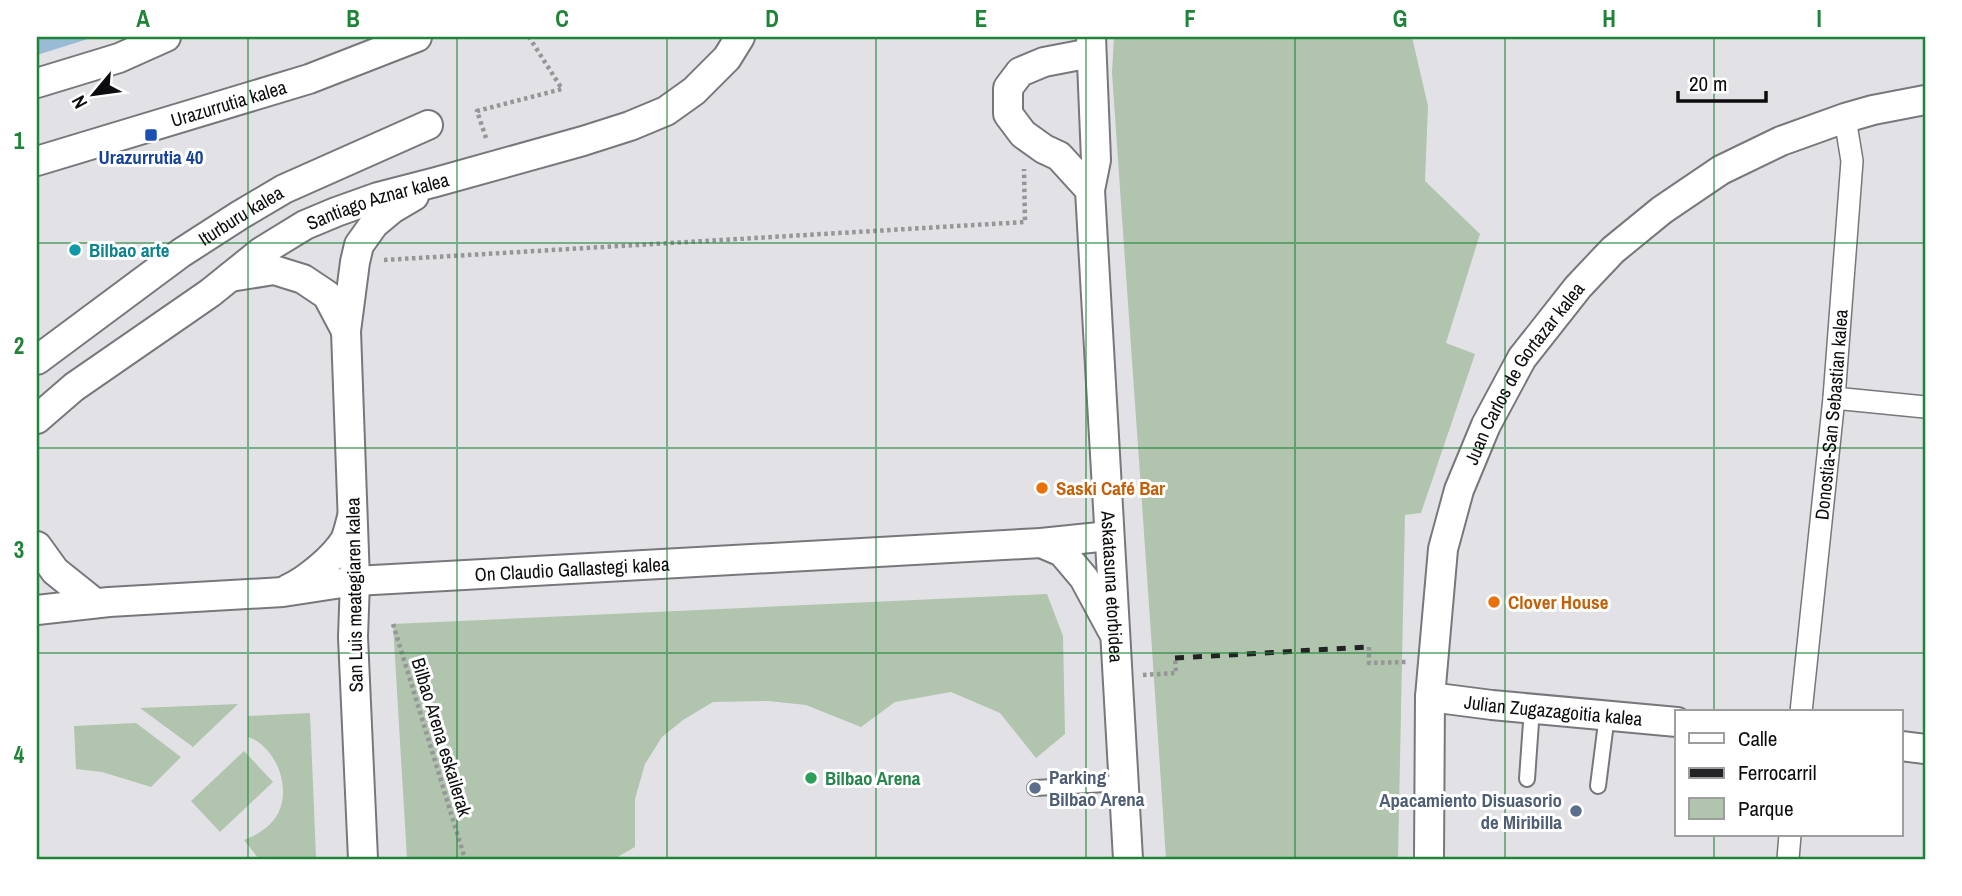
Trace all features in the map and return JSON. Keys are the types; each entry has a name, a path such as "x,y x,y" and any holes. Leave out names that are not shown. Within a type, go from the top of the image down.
{"street":[{"path":"37,83 119,58 166,37"},
{"name":"Urazurrutia kalea","path":"37,161 309,79 416,37"},
{"name":"Santiago Aznar kalea","path":"37,419 74,387 210,293 261,252 305,225 378,197 436,183 630,126 666,111 694,91 727,58 740,37"},
{"name":"Askatasuna etorbidea","path":"1090,190 1059,156 1023,134 1008,114 1008,88 1020,72 1091,45 1096,160 1090,190 1128,859"},
{"name":"Juan Carlos de Gortazar kalea","path":"1429,859 1430,697 1443,549 1460,490 1486,425 1522,358 1578,287 1613,250 1662,210 1721,170 1781,141 1845,118 1925,100"},
{"name":"Donostia-San Sebastian kalea","path":"1801,710 1834,398 1852,160 1845,118"},
{"name":"Iturburu kalea","path":"37,360 181,253 240,215 284,189 428,125"},
{"name":"San Luis meategiaren kalea","path":"363,859 346,331 359,246 374,224 392,209 436,183"},
{"name":"San Luis meategiaren kalea","path":"228,277 274,270 303,279 327,295 346,331"},
{"path":"1834,398 1925,407"},
{"path":"283,592 304,581 332,555 345,539 353,512"},
{"name":"On Claudio Gallastegi kalea","path":"37,610 95,603 283,592 355,581 1041,543 1109,536"},
{"path":"1041,543 1062,552 1084,578 1116,638"},
{"path":"37,546 55,571 95,603"},
{"name":"Julian Zugazagoitia kalea","path":"1430,697 1675,722"},
{"path":"1902,746 1925,749"},
{"path":"1788,859 1790,836"}],"lane":[{"path":"1527,779 1532,708"},
{"path":"1598,786 1607,715"},
{"path":"1035,788 1124,783"}],"path":[{"path":"510,161 500,133 485,138 477,111 562,89 529,37"},
{"path":"355,262 1025,222 1025,201"},
{"name":"Bilbao Arena eskailerak","path":"393,624 465,859"},
{"path":"1369,647 1369,663 1410,662"},
{"path":"1118,677 1176,673 1175,658"}],"green space":[{"path":"1114,37 1412,37 1428,106 1425,181 1480,234 1446,343 1475,354 1421,513 1405,515 1398,859 1166,859 1112,73"},
{"path":"1047,594 1063,636 1065,734 1036,758 1000,713 951,692 895,702 861,727 806,705 768,701 713,702 683,720 662,737 645,764 635,799 635,847 614,859 407,859 393,624"},
{"path":"238,704 193,747 140,708"},
{"path":"310,713 316,857 259,859 244,840 260,832 274,820 283,799 283,788 278,766 272,756 257,741 248,737 248,716"},
{"path":"136,723 181,757 151,787 102,772 76,769 74,726"},
{"path":"244,751 273,782 220,832 191,801"}],"water":[{"path":"37,37 94,37 37,55"}],"railway":[{"path":"1175,658 1369,647"}],"place":[{"name":"Urazurrutia 40","path":"151,135"},
{"name":"Bilbao arte","path":"75,250"},
{"name":"Saski Café Bar","path":"1042,488"},
{"name":"Clover House","path":"1494,602"},
{"name":"Bilbao Arena","path":"811,778"},
{"name":"Parking Bilbao Arena","path":"1035,788"},
{"name":"Apacamiento Disuasorio de Miribilla","path":"1576,811"}]}
